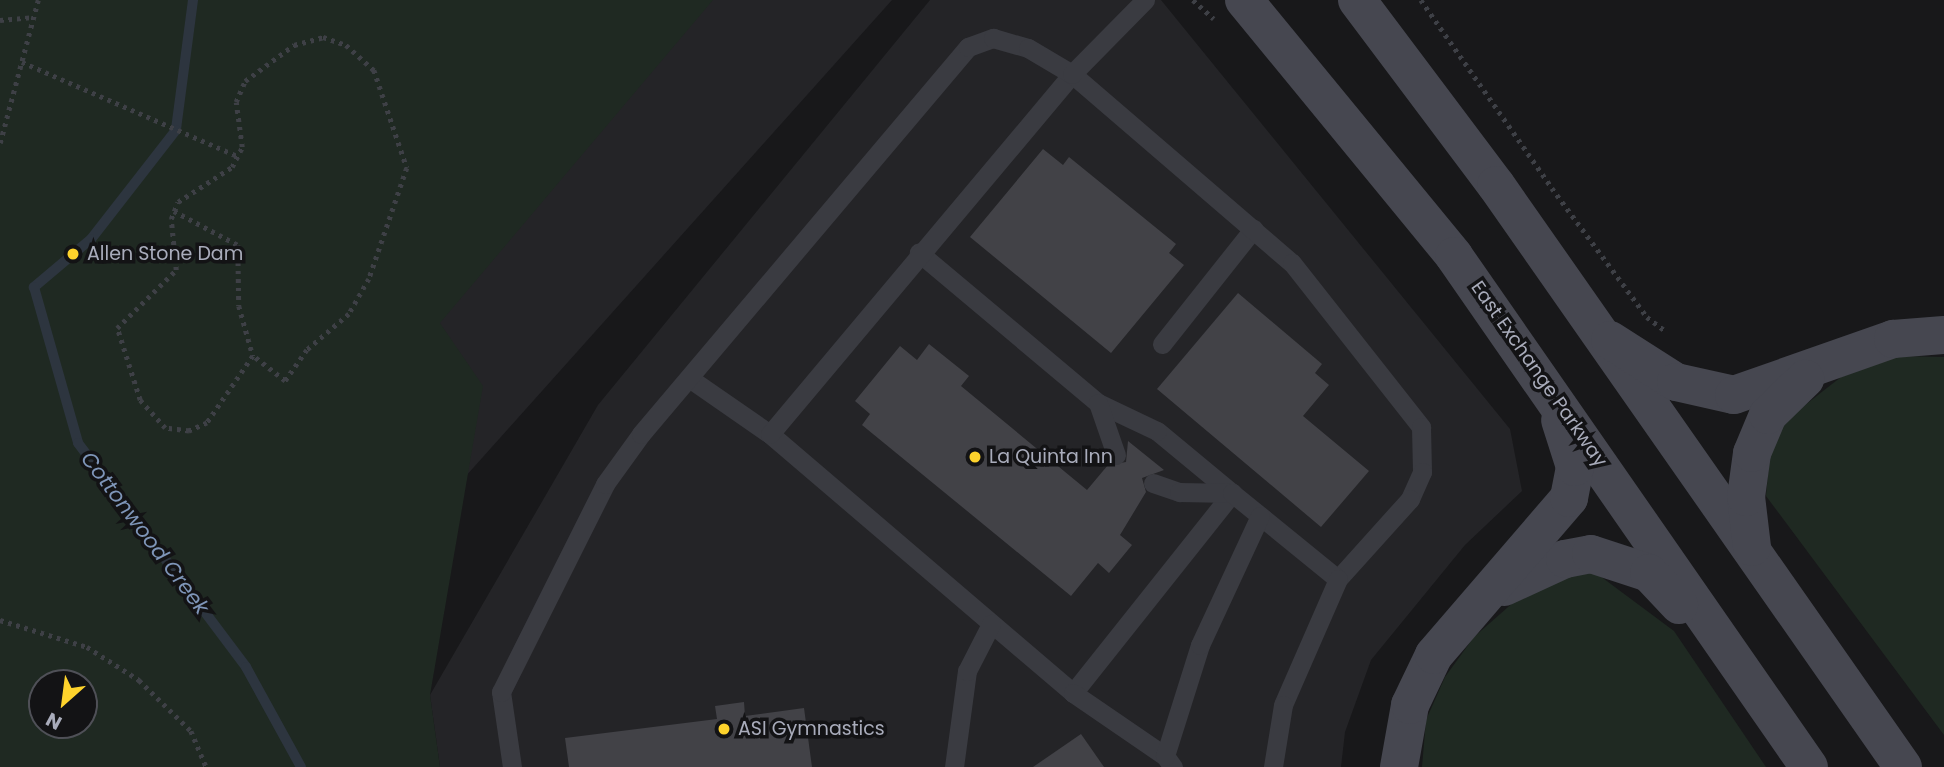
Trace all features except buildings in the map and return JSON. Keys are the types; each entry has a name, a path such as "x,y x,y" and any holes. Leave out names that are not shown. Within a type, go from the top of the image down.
{"main road":[{"name":"East Exchange Parkway","path":"1244,0 1446,246 1535,368 1718,640 1809,767"},
{"path":"1357,0 1753,549 1903,767"},
{"path":"1594,331 1676,382 1707,393 1762,390 1893,339 1944,335"},
{"path":"1399,767 1410,705 1434,655 1569,498 1575,467 1569,438 1535,368"},
{"path":"1753,549 1747,470 1757,438 1768,415 1815,370"},
{"path":"1486,595 1565,559 1618,558 1649,573 1718,640"}],"lane":[{"path":"770,434 919,253 1072,74 1146,0"},
{"path":"512,767 501,692 605,484 689,378 968,47 993,38 1028,48 1072,74 1292,263 1421,427 1426,447 1410,499 1338,579 1283,705 1273,767"},
{"path":"1162,344 1253,229"},
{"path":"919,253 1098,403 1157,431 1338,579"},
{"path":"689,378 770,434 1073,694 1169,761 1200,645 1260,516"},
{"path":"1098,403 1116,455"},
{"path":"1153,483 1179,492 1232,493"},
{"path":"1073,694 1232,493"},
{"path":"954,767 967,671 991,624"}],"path":[{"path":"0,143 38,0"},
{"path":"1420,0 1647,317 1678,341"},
{"path":"0,20 33,18"},
{"path":"323,37 346,45 374,70 407,168 373,268 349,314 307,350 285,381 253,356 239,306 242,252 231,239 174,211 232,167 242,147 236,102 245,81 294,45 323,37"},
{"path":"22,62 237,156"},
{"path":"174,211 176,270 117,328 140,400 164,428 189,431 208,423 211,410 253,356"},
{"path":"0,620 87,647 139,680 191,731 206,767"}],"shaded area":[{"path":"0,0 713,0 440,323 483,386 430,695 440,767 0,767"},
{"path":"681,0 892,0 295,667 208,571"},
{"path":"930,0 1161,0 1510,429 1522,491 1465,545 1371,660 1345,732 1341,767 440,767 430,695 598,405"},
{"path":"1898,356 1944,357 1944,735 1766,496 1772,431 1841,377"},
{"path":"1592,570 1674,631 1766,767 1422,767 1426,720 1445,677 1474,637 1532,586"}],"waterway":[{"name":"Cottonwood Creek","path":"193,0 176,130 91,239 34,287 78,443 246,667 301,767"}],"place":[{"name":"Allen Stone Dam","path":"73,254"},
{"name":"La Quinta Inn","path":"975,457"},
{"name":"ASI Gymnastics","path":"724,729"}]}
